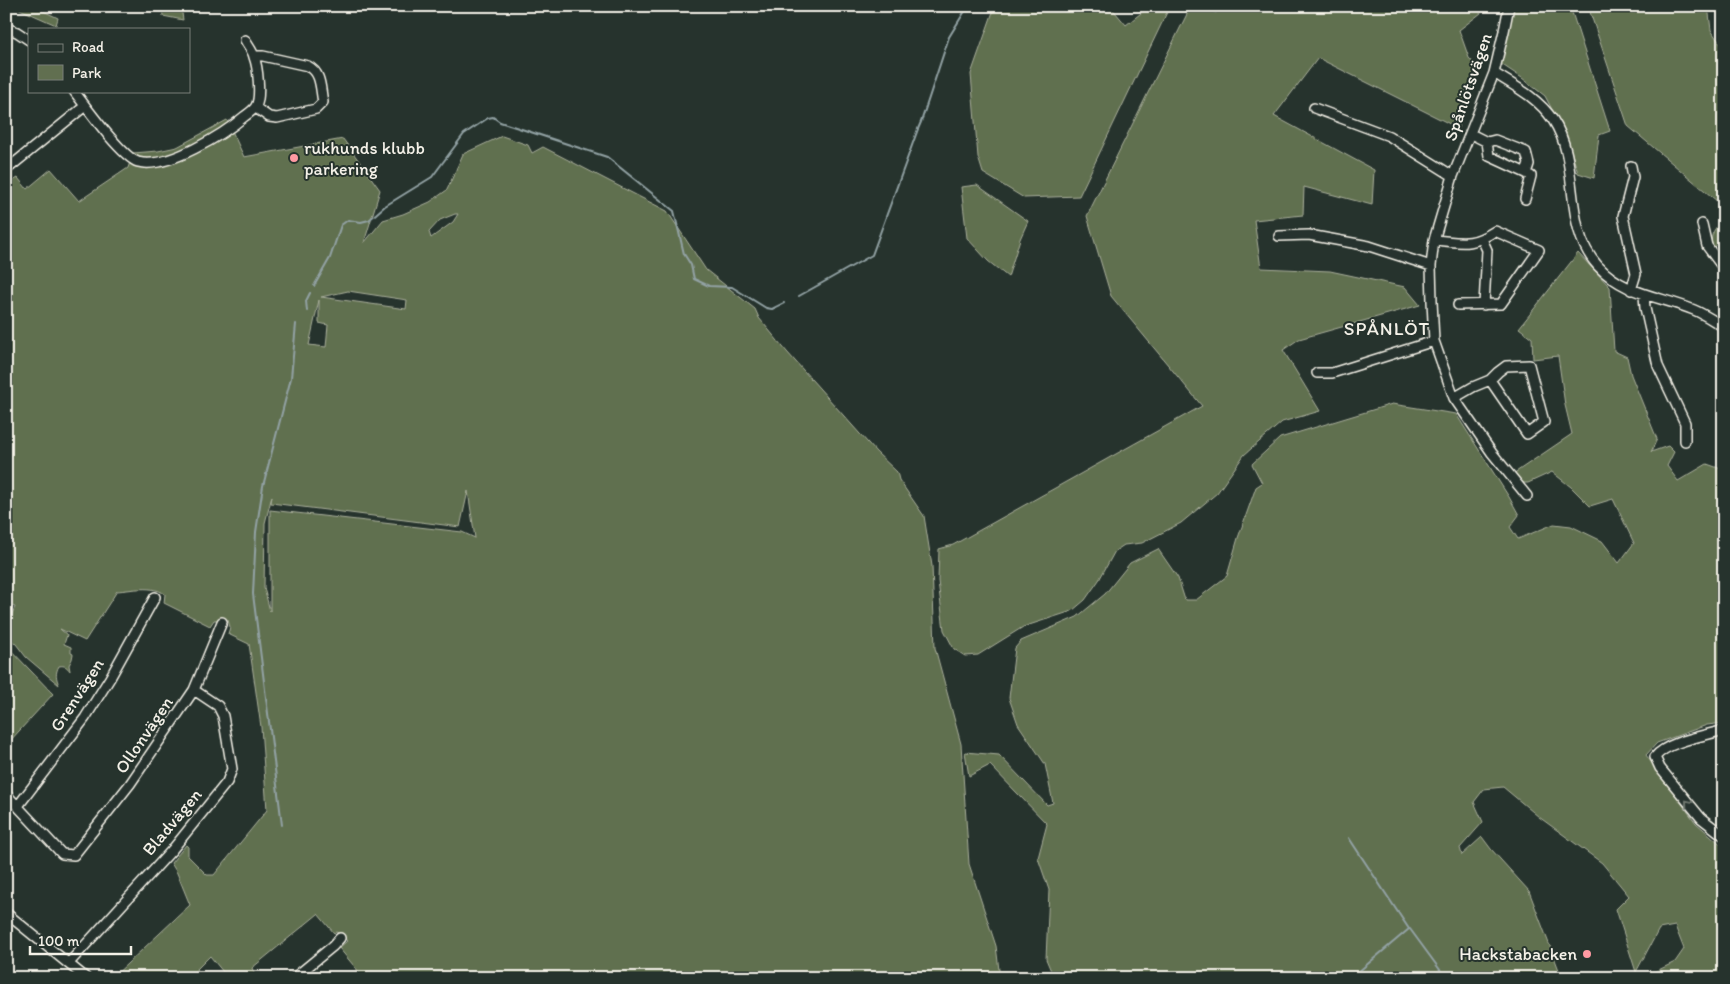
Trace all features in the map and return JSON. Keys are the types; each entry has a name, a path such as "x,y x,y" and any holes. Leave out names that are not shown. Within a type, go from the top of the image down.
{"street":[{"name":"Spånlötsvägen","path":"1509,6 1494,72 1453,176 1434,240 1431,266 1434,341 1454,398 1492,453 1527,496"},
{"path":"6,28 28,39"},
{"path":"75,92 129,157 146,163 184,154 234,126 256,108 259,100 257,68 254,56 245,40"},
{"path":"254,56 263,56 308,66 315,70 318,74 323,102 316,109 277,118 269,117 256,108"},
{"path":"1494,72 1534,100 1553,120 1562,138 1568,158 1580,235 1597,265 1608,276 1631,290 1695,310 1724,327"},
{"path":"6,170 85,106"},
{"name":"Spånlötsvägen","path":"1314,108 1389,136 1453,176"},
{"path":"1471,134 1487,142 1495,140 1526,152 1529,164 1526,173"},
{"path":"1487,142 1489,156 1531,176 1525,199"},
{"path":"1631,166 1633,177 1624,216 1636,274 1631,290"},
{"path":"1702,224 1706,246 1724,269"},
{"path":"1458,305 1501,304 1539,250 1485,225"},
{"path":"1434,240 1470,243 1482,239 1495,231"},
{"path":"1279,236 1309,235 1369,246 1431,266"},
{"path":"1482,239 1487,250 1484,305"},
{"path":"1644,295 1645,308 1658,366 1685,423 1685,441"},
{"path":"1317,373 1332,373 1434,341"},
{"path":"1454,398 1490,380 1506,366 1529,365 1544,422 1527,434 1490,380"},
{"name":"Grenvägen","path":"18,806 85,718 110,678 155,597"},
{"name":"Ollonvägen","path":"18,806 62,854 74,855 130,784 194,690 222,622"},
{"name":"Bladvägen","path":"69,963 172,850 227,782 232,770 224,716 218,706 194,690"},
{"path":"1724,730 1665,748 1655,757 1660,768 1702,818 1724,836"},
{"path":"6,794 18,806"},
{"path":"6,913 86,978"},
{"path":"294,978 340,938"}],"green space":[{"path":"13,6 33,6 58,18 56,25"},
{"path":"162,6 181,6 183,20 163,16"},
{"path":"995,6 1110,6 1126,25 1150,6 1170,6 1079,196 1024,198 983,173 978,157 971,74"},
{"path":"1191,6 1201,6 1216,13 1222,6 1490,6 1459,30 1469,58 1478,68 1458,128 1318,58 1274,116 1374,170 1372,205 1304,187 1303,215 1254,220 1261,268 1330,271 1405,287 1420,305 1299,339 1283,350 1320,411 1282,422 1244,455 1217,493 1181,523 1142,543 1124,545 1115,551 1085,600 1072,611 1023,627 978,655 965,656 954,649 944,630 938,581 939,549 953,545 1202,406 1111,296 1087,216"},
{"path":"1511,6 1570,6 1610,131 1599,135 1594,178 1578,173 1567,138 1545,96 1501,64"},
{"path":"1588,6 1708,6 1711,30 1724,50 1724,207 1628,126"},
{"path":"227,120 244,157 343,139 380,190 364,243 383,220 403,214 430,202 447,190 463,154 502,136 528,145 532,153 543,147 667,211 706,270 755,309 759,318 787,352 876,452 897,472 899,480 924,516 932,566 935,648 961,744 969,864 996,946 1000,978 364,978 339,948 347,941 342,935 334,933 318,914 252,968 256,978 228,978 210,956 188,978 112,978 190,905 171,863 186,845 188,847 188,856 207,875 214,875 267,810 261,727 249,644 228,634 230,627 228,620 214,620 210,626 164,603 165,594 160,591 142,589 117,591 85,641 60,629 67,635 64,644 71,647 71,653 73,654 69,665 70,671 67,667 59,666 56,676 59,685 26,657 16,644 6,636 6,627 15,607 6,602 6,324 9,321 6,318 6,185 18,178 27,189 51,169 79,201 128,168 133,153 177,147","holes":["458,214 453,222 431,238 429,232 440,220","348,291 407,300 406,309 321,297","319,300 319,323 328,325 326,347 309,345","468,491 475,538 462,532 270,510 270,611 264,588 265,523 272,496 271,503 460,527"]},
{"path":"977,185 1028,221 1008,277 988,261 967,238 961,187"},
{"path":"1720,223 1724,227 1724,237 1713,248 1712,234"},
{"path":"1578,253 1610,287 1614,351 1627,357 1631,375 1657,439 1651,452 1668,446 1674,452 1667,466 1678,481 1707,464 1724,470 1724,723 1707,725 1657,743 1646,755 1696,823 1724,847 1724,865 1718,877 1724,884 1724,978 1642,978 1675,962 1684,949 1675,926 1659,929 1636,972 1616,909 1629,896 1602,863 1539,817 1503,787 1484,789 1474,802 1483,822 1460,848 1462,855 1482,837 1529,891 1562,978 1054,978 1046,959 1049,890 1038,858 1047,824 990,765 969,776 965,752 999,755 1047,805 1053,803 1045,764 1018,724 1009,698 1015,648 1021,641 1077,617 1105,594 1130,563 1158,549 1178,578 1185,600 1196,600 1227,576 1256,487 1262,483 1252,464 1280,438 1392,404 1456,414 1519,515 1510,527 1518,539 1554,524 1571,526 1602,541 1619,563 1634,543 1613,499 1590,506 1552,472 1528,483 1519,483 1513,474 1572,434 1565,405 1558,356 1533,359 1532,338 1519,328"},
{"path":"6,645 53,694 9,742 6,737"}],"waterway":[{"path":"799,296 872,255 921,122 949,37 968,6"},
{"path":"314,286 330,258 341,225 348,220 361,222 369,220 385,206 432,177 464,134 488,118 493,117 500,122 607,157 674,211 684,254 691,265 694,279 709,286 732,287 766,308 772,309 784,303"},
{"path":"307,311 306,301 310,293"},
{"path":"282,825 253,594 256,532 263,486 291,378 296,324"},
{"path":"1349,838 1409,929 1351,978"},
{"path":"1410,929 1446,978"}],"place":[{"name":"rukhunds klubb parkering","path":"294,158"},
{"name":"Hackstabacken","path":"1587,954"}],"district":[{"name":"SPÅNLÖT","path":"1387,328"}]}
